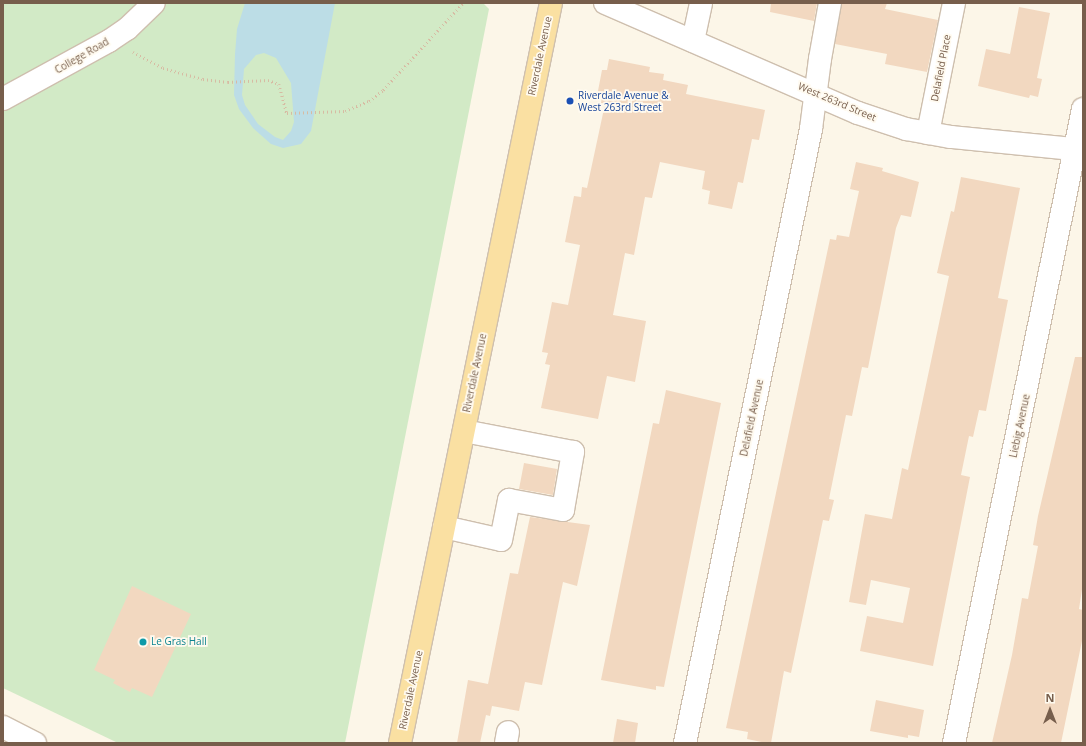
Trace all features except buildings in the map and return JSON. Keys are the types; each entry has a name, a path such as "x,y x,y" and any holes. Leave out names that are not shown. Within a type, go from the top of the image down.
{"main road":[{"name":"Riverdale Avenue","path":"400,743 551,3"}],"street":[{"name":"College Road","path":"3,99 109,41 127,29 154,3"},
{"name":"West 263rd Street","path":"605,3 817,93 858,113 928,133 1080,150"},
{"path":"693,41 701,3"},
{"path":"817,93 820,59 830,3"},
{"name":"Delafield Place","path":"928,133 954,3"},
{"name":"Delafield Avenue","path":"685,743 817,93"},
{"name":"Liebig Avenue","path":"954,743 1080,150 1083,109"},
{"path":"444,527 500,540 509,500 563,510 572,452 464,430"},
{"path":"3,727 35,743"}],"path":[{"path":"109,41 163,68 203,79 228,82 268,80 279,84 288,113 324,113 345,111 369,101 383,90 463,3"}],"green space":[{"path":"3,3 483,3 489,9 345,743 118,743 3,688"}],"water":[{"path":"245,3 335,3 311,131 301,144 283,148 271,144 253,128 239,109 234,95 237,29","holes":["264,53 276,58 291,83 294,122 291,131 283,140 275,137 258,124 245,105 242,95 244,69 256,55"]}],"place":[{"name":"Riverdale Avenue & West 263rd Street","path":"570,101"},
{"name":"Le Gras Hall","path":"143,642"}]}
